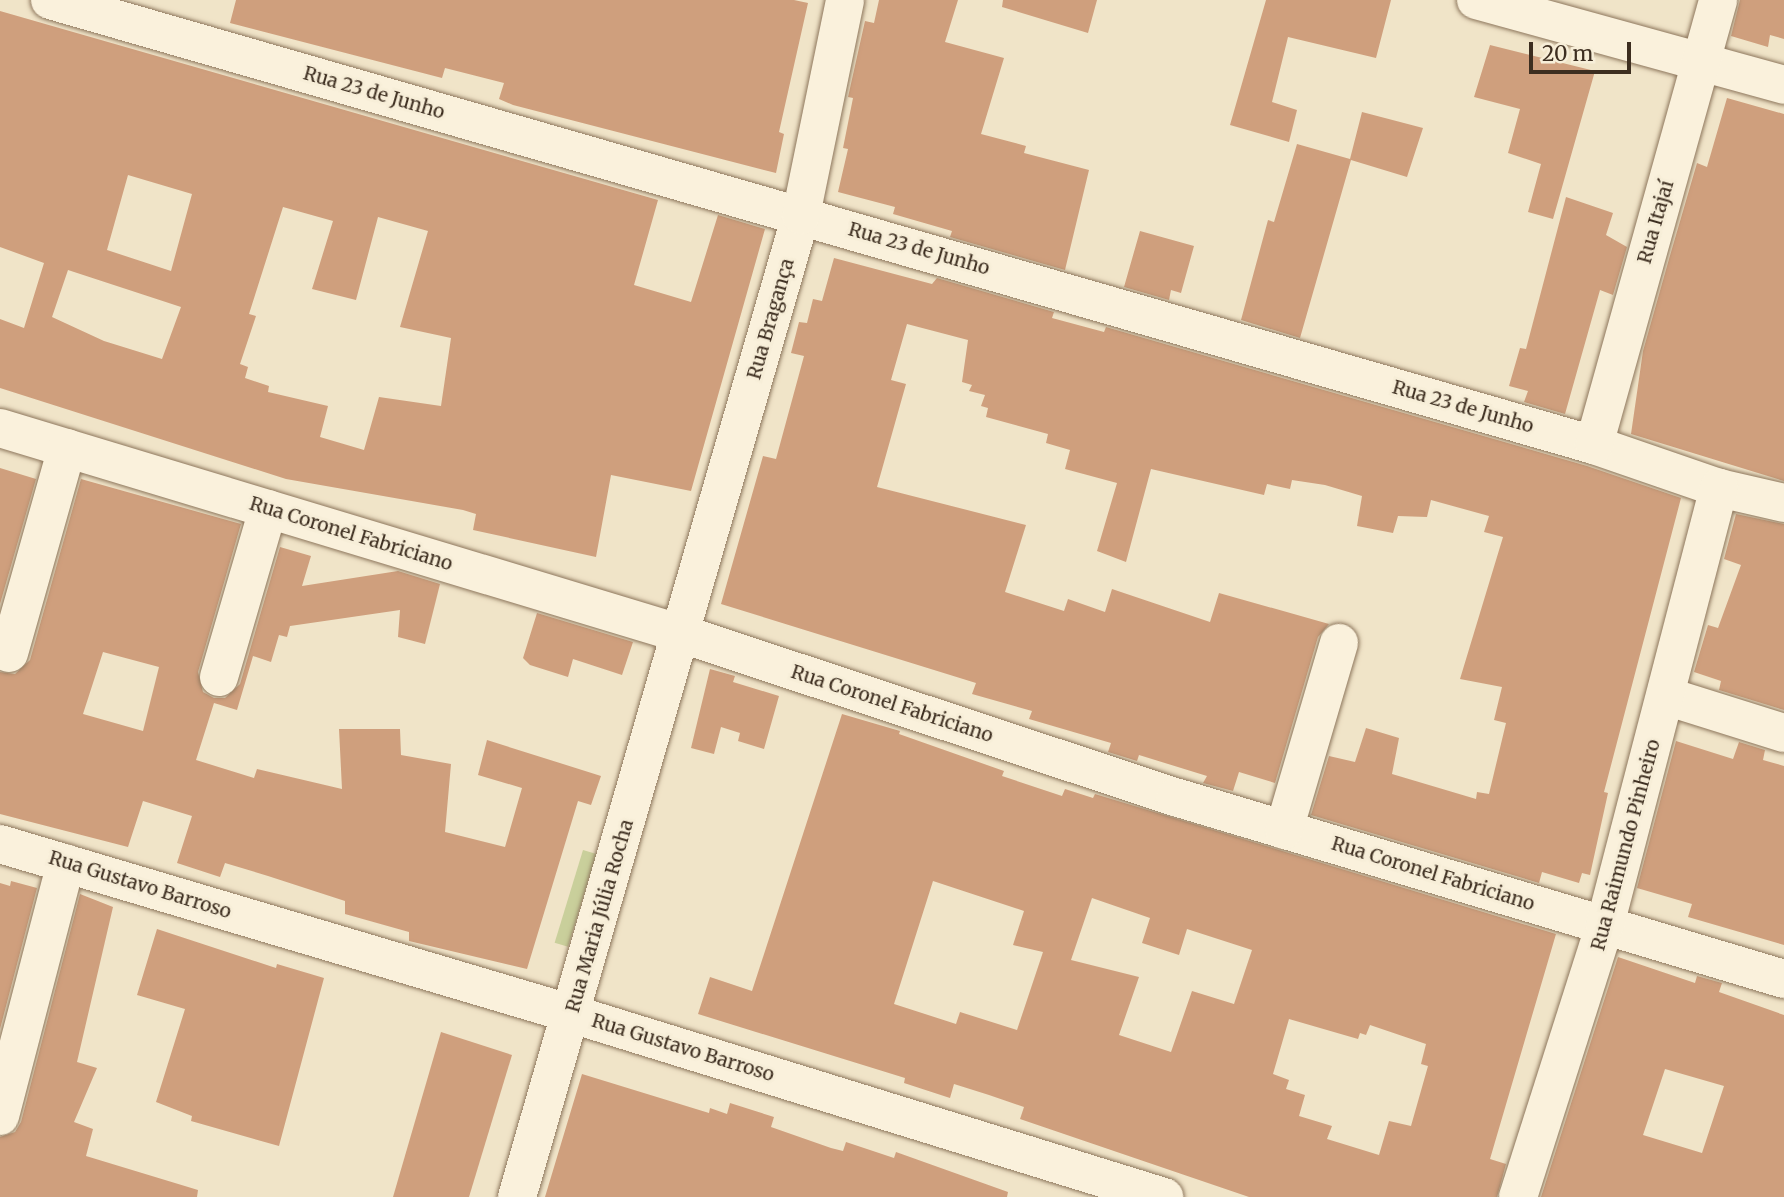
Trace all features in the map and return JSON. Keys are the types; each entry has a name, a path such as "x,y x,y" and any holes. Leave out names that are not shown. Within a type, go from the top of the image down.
{"street":[{"name":"Rua 23 de Junho","path":"50,0 1594,444 1719,488 1784,503"},
{"name":"Rua Bragança","path":"682,634 801,215 845,0"},
{"path":"1476,0 1784,85"},
{"name":"Rua Itajaí","path":"1594,444 1718,0"},
{"name":"Rua Coronel Fabriciano","path":"0,428 682,634 1284,830 1784,979"},
{"path":"9,653 67,449"},
{"name":"Rua Raimundo Pinheiro","path":"1518,1197 1605,925 1719,488"},
{"path":"219,677 268,509"},
{"name":"Rua Maria Júlia Rocha","path":"517,1197 682,634"},
{"path":"1284,830 1339,643"},
{"path":"1666,696 1784,733"},
{"name":"Rua Gustavo Barroso","path":"0,844 572,1014 1164,1197"},
{"path":"0,1116 66,863"}],"green space":[{"path":"583,850 596,854 568,947 555,943"}],"building":[{"path":"236,0 794,0 808,3 779,132 784,134 776,173 513,105 499,99 504,83 445,68 442,78 230,23"},
{"path":"879,0 958,0 945,42 1004,58 981,134 1026,146 1024,153 1089,170 1065,270 950,237 952,231 893,214 895,207 838,192 848,149 843,148 853,98 848,97 865,21 874,23"},
{"path":"1003,0 1097,0 1088,33 1002,7"},
{"path":"1266,0 1391,0 1376,58 1288,37 1272,102 1297,110 1289,142 1230,125"},
{"path":"1740,0 1784,0 1784,39 1770,35 1768,47 1731,36"},
{"path":"0,11 658,200 634,285 691,302 718,215 765,229 691,491 611,475 596,557 473,530 476,514 463,510 286,479 0,388 0,319 24,328 44,263 0,247","holes":["128,175 192,194 171,271 107,250","283,207 333,221 312,289 356,300 378,217 428,231 400,327 451,338 441,406 379,397 364,450 320,437 328,406 268,392 269,386 245,378 248,367 240,364 256,316 249,314","68,270 181,307 162,359 104,341 52,317"]},
{"path":"1490,45 1595,71 1553,219 1528,212 1541,164 1508,153 1520,109 1474,97"},
{"path":"1727,98 1784,114 1784,481 1631,434 1643,351 1669,259 1697,163 1707,167"},
{"path":"1362,112 1423,128 1407,177 1351,160 1300,338 1241,320 1268,220 1274,222 1297,144 1350,159"},
{"path":"1566,197 1613,213 1606,235 1627,247 1613,295 1600,290 1565,414 1524,402 1528,391 1509,386 1520,348 1526,349"},
{"path":"1140,231 1194,246 1181,293 1171,290 1169,300 1124,287"},
{"path":"834,258 932,284 937,278 1054,312 1052,318 1104,332 1106,327 1587,466 1681,498 1604,792 1608,793 1590,875 1582,873 1579,883 1542,872 1539,883 1311,815 1329,756 1355,762 1366,728 1399,738 1392,774 1476,799 1477,792 1489,794 1506,723 1494,720 1502,687 1460,679 1503,537 1484,532 1489,516 1431,500 1427,517 1398,516 1393,533 1357,526 1362,496 1325,485 1292,480 1290,489 1267,484 1264,495 1151,469 1126,562 1097,551 1117,483 1065,469 1070,450 1046,443 1048,434 986,417 988,408 981,406 985,395 969,391 972,385 962,382 968,340 907,324 891,380 906,384 877,487 1026,525 1005,592 1064,611 1068,599 1105,612 1112,589 1210,622 1219,593 1329,624 1318,637 1275,783 1239,772 1233,791 1203,783 1207,776 1139,755 1137,761 1108,752 1111,743 1029,719 1032,711 972,694 976,683 721,604 763,456 776,459 804,356 791,353 799,322 807,323 813,299 822,301"},
{"path":"0,468 36,479 0,604"},
{"path":"81,479 241,524 198,672 203,692 214,698 225,698 240,684 280,547 311,556 302,586 398,571 440,584 425,644 398,637 400,610 290,626 287,637 279,635 271,662 253,656 237,710 214,703 196,760 254,778 257,769 342,789 339,729 400,729 401,755 451,764 445,832 505,847 522,788 478,775 487,740 601,776 591,805 578,801 527,969 409,941 409,932 345,914 345,901 268,876 225,863 220,877 177,863 192,816 143,801 128,847 0,814 0,672 15,674 30,660","holes":["103,652 159,667 143,731 83,714"]},
{"path":"1736,514 1784,524 1784,710 1719,690 1721,681 1694,672 1708,625 1718,628 1741,565 1724,559"},
{"path":"537,613 633,642 622,675 573,659 568,677 530,665 523,658"},
{"path":"710,669 735,676 733,682 779,696 764,749 738,741 740,733 721,727 714,754 691,748"},
{"path":"842,714 900,731 899,734 1004,771 1002,776 1062,796 1065,789 1093,798 1095,794 1556,934 1490,1159 1506,1164 1497,1197 1249,1197 1020,1119 1024,1107 989,1095 954,1084 950,1098 904,1083 905,1078 698,1014 710,977 752,991","holes":["933,881 1024,911 1013,945 1043,952 1017,1030 960,1012 956,1024 894,1004","1092,898 1150,918 1142,943 1179,955 1187,929 1252,950 1234,1004 1192,991 1171,1052 1119,1035 1139,977 1071,960","1289,1019 1358,1039 1360,1033 1366,1035 1370,1025 1426,1044 1421,1064 1428,1066 1411,1126 1389,1121 1379,1155 1327,1139 1332,1126 1299,1116 1305,1095 1286,1089 1289,1080 1273,1074"]},
{"path":"1676,741 1733,759 1739,742 1765,750 1763,760 1784,766 1784,945 1688,917 1692,904 1637,888"},
{"path":"11,881 37,888 0,1029 0,883 10,886"},
{"path":"80,894 113,907 77,1062 97,1068 74,1122 93,1129 86,1156 198,1190 197,1197 0,1197 0,1137 15,1132 21,1122"},
{"path":"157,929 276,968 277,964 324,978 279,1146 191,1121 192,1116 156,1102 185,1009 137,995"},
{"path":"1618,957 1695,983 1697,976 1722,983 1719,992 1784,1015 1784,1197 1541,1197","holes":["1665,1069 1724,1086 1702,1153 1643,1135"]},
{"path":"441,1032 512,1055 469,1197 393,1197"},
{"path":"582,1074 709,1113 710,1108 727,1114 730,1103 774,1117 771,1127 831,1148 843,1151 846,1142 894,1158 896,1152 1008,1192 1007,1197 545,1197"}]}
